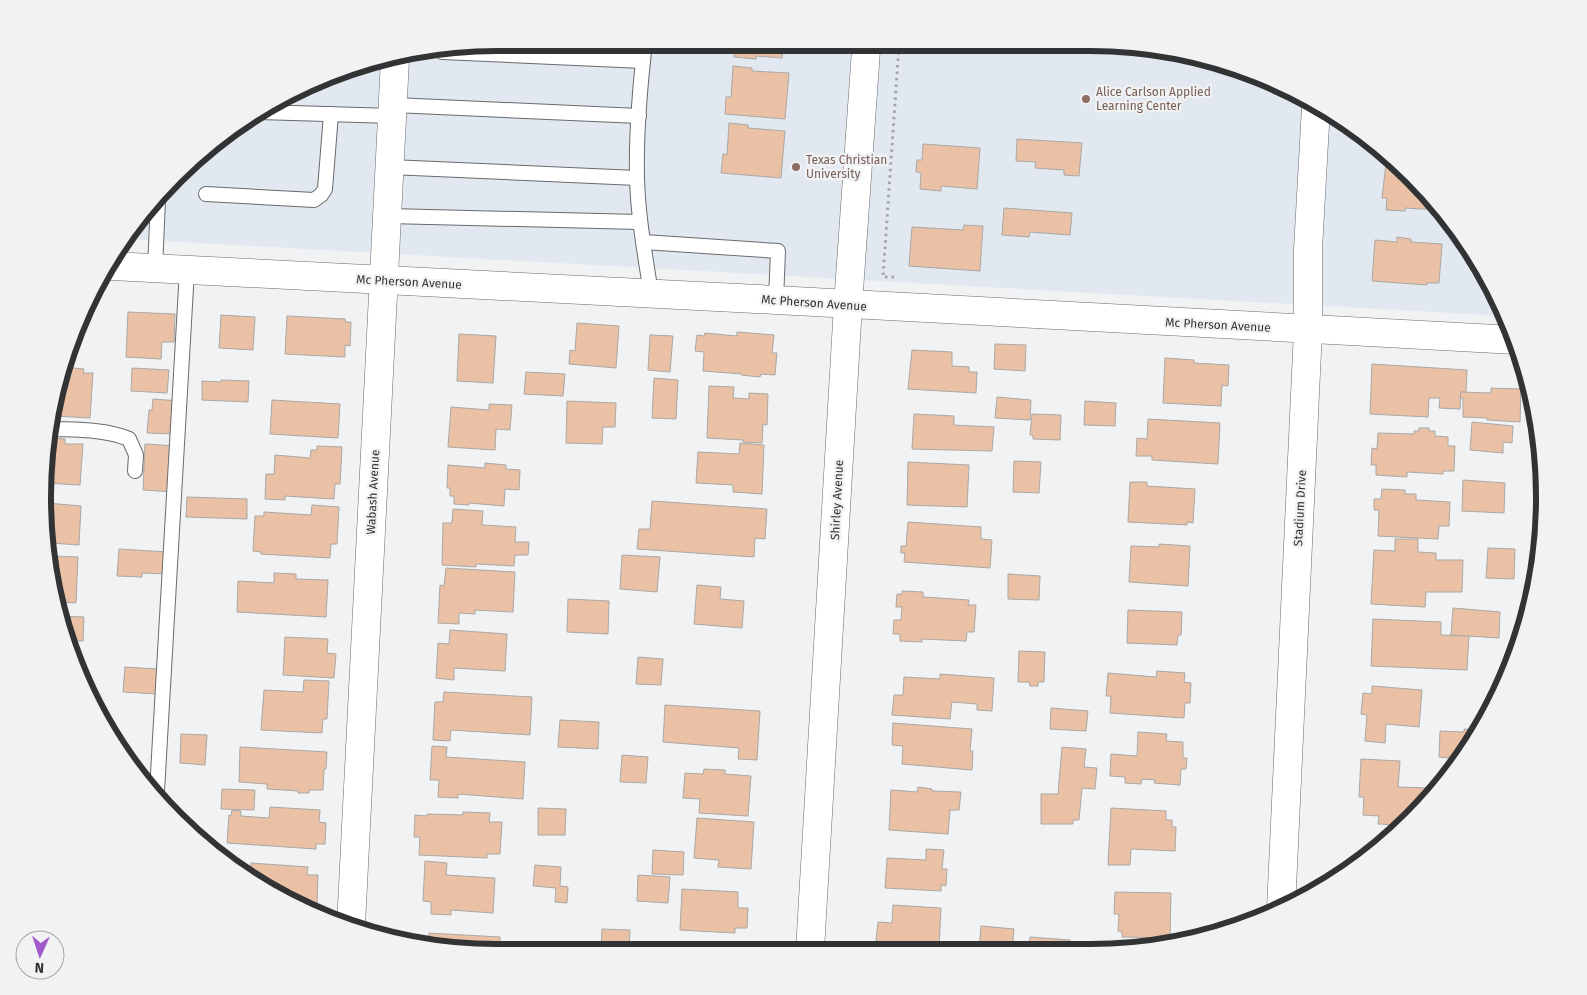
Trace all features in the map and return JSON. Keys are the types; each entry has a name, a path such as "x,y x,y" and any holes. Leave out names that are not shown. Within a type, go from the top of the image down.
{"street":[{"name":"Shirley Avenue","path":"810,944 848,305 867,51"},
{"name":"Wabash Avenue","path":"351,919 395,63"},
{"name":"Stadium Drive","path":"1282,900 1308,330 1308,249 1316,113"},
{"name":"Mc Pherson Avenue","path":"116,266 1507,340"}],"lane":[{"path":"644,51 637,178 640,222 651,293"},
{"path":"460,53 643,61"},
{"path":"272,112 331,114 393,111 639,116"},
{"path":"206,194 314,200 325,189 331,114"},
{"path":"390,167 637,178"},
{"path":"155,269 156,210"},
{"path":"388,216 640,222"},
{"path":"644,242 778,251 776,300"},
{"path":"157,786 188,270"},
{"path":"57,429 102,432 116,434 129,439 136,455 135,470"}],"path":[{"path":"899,51 883,277 903,278"}],"shaded area":[{"name":"Texas Christian University","path":"498,51 1119,52 1177,60 1233,75 1287,97 1337,126 1384,162 1425,203 1461,250 1476,274 1497,316 134,239 162,203 182,182 226,143 250,126 300,97 327,85 382,66 410,60 468,52"}],"building":[{"path":"734,51 782,51 782,58 756,56 756,59 734,57"},
{"path":"733,66 752,68 752,71 789,73 785,119 725,114 726,97 731,97"},
{"path":"729,123 748,125 748,128 785,131 781,178 721,173 723,154 727,155"},
{"path":"1017,139 1082,143 1079,176 1064,175 1064,170 1035,168 1036,162 1016,161"},
{"path":"923,144 980,148 977,189 941,186 941,191 920,189 921,173 916,172 917,160 922,160"},
{"path":"1386,164 1430,209 1405,208 1405,211 1386,210 1387,198 1382,198"},
{"path":"1004,208 1072,213 1070,235 1030,232 1029,237 1002,235"},
{"path":"964,225 983,226 980,271 909,266 912,227 963,230"},
{"path":"1397,237 1411,239 1411,242 1442,244 1439,283 1427,283 1427,285 1372,281 1375,240 1397,242"},
{"path":"128,312 175,314 174,342 162,342 161,359 126,357"},
{"path":"221,315 255,317 253,350 219,348"},
{"path":"287,316 345,319 346,322 351,322 350,346 345,345 345,357 285,354"},
{"path":"577,323 619,326 616,368 569,364 570,350 575,351"},
{"path":"737,332 774,335 772,353 777,353 775,375 761,374 760,377 703,371 704,352 695,351 697,335 704,336 705,333 737,336"},
{"path":"459,334 496,336 493,383 457,381"},
{"path":"650,335 673,336 670,372 648,370"},
{"path":"995,344 1026,345 1025,371 994,369"},
{"path":"912,350 952,352 952,366 969,367 969,372 977,372 976,393 908,389"},
{"path":"1165,358 1194,360 1194,363 1229,365 1228,386 1222,385 1221,406 1163,403"},
{"path":"1372,364 1467,370 1466,392 1461,392 1460,409 1439,408 1440,398 1429,398 1428,417 1370,414"},
{"path":"71,368 84,369 83,373 93,373 90,418 59,416"},
{"path":"132,368 169,370 167,393 131,391"},
{"path":"526,372 565,374 563,396 524,394"},
{"path":"654,378 678,380 676,419 652,418"},
{"path":"221,380 249,381 248,402 202,400 202,381 221,382"},
{"path":"709,386 734,387 733,398 749,399 749,393 768,394 767,425 763,424 762,443 707,438"},
{"path":"1491,388 1521,389 1520,422 1463,417 1463,398 1460,398 1461,392 1491,393"},
{"path":"997,397 1031,400 1030,420 995,418"},
{"path":"153,399 179,401 178,434 147,433 149,410 152,410"},
{"path":"272,400 340,404 338,438 270,434"},
{"path":"567,401 616,403 615,427 603,427 602,444 566,443"},
{"path":"1085,401 1116,403 1115,426 1084,425"},
{"path":"489,404 512,405 510,430 496,429 495,450 448,447 451,407 489,410"},
{"path":"914,414 954,416 954,425 994,427 992,451 912,449"},
{"path":"1032,414 1061,415 1060,440 1033,439 1033,435 1030,435"},
{"path":"1148,419 1220,423 1218,464 1152,460 1152,456 1136,456 1137,438 1147,439"},
{"path":"1472,422 1513,426 1512,443 1503,442 1503,453 1470,450"},
{"path":"1419,428 1429,428 1429,431 1435,431 1435,436 1448,437 1448,446 1455,446 1454,471 1443,471 1443,474 1407,472 1407,477 1376,475 1376,465 1371,465 1372,448 1377,449 1378,433 1414,434 1414,431 1419,431"},
{"path":"55,438 65,439 65,444 83,444 80,485 51,483"},
{"path":"740,443 764,445 762,494 733,492 733,485 696,483 698,452 739,454"},
{"path":"145,444 176,446 174,492 143,490"},
{"path":"317,446 342,447 340,484 335,484 334,499 285,496 285,500 265,499 266,474 274,474 275,455 310,458 311,450 317,450"},
{"path":"1014,461 1041,462 1039,493 1013,492"},
{"path":"908,462 969,465 967,507 907,505"},
{"path":"485,463 506,465 506,469 520,470 519,490 505,489 504,506 469,503 469,505 454,504 454,496 450,496 450,488 447,488 448,465 485,468"},
{"path":"1463,480 1505,483 1504,513 1462,511"},
{"path":"1130,482 1147,482 1147,486 1195,489 1193,523 1187,522 1187,525 1128,522"},
{"path":"1382,489 1405,490 1405,494 1416,494 1416,500 1450,502 1449,526 1439,526 1438,539 1378,536 1379,510 1374,510 1374,499 1381,499"},
{"path":"187,497 247,499 247,519 186,517"},
{"path":"652,501 767,509 765,539 755,538 754,557 637,549 639,529 650,529"},
{"path":"51,503 81,506 79,545 54,543"},
{"path":"312,505 339,507 337,544 331,544 330,558 261,554 261,552 253,551 255,516 264,516 264,512 311,515"},
{"path":"453,509 483,511 482,525 516,527 515,542 529,542 528,555 515,555 514,566 476,564 476,567 442,565 443,523 452,523"},
{"path":"908,522 981,527 981,539 992,540 990,568 904,562 905,553 901,553 901,546 906,546"},
{"path":"1395,539 1418,539 1418,552 1436,553 1436,560 1463,560 1462,592 1426,592 1425,607 1371,604 1374,550 1395,551"},
{"path":"1159,544 1190,546 1188,586 1129,582 1131,546 1159,547"},
{"path":"1488,548 1515,549 1514,579 1486,578"},
{"path":"119,549 168,552 167,574 142,573 142,577 117,576"},
{"path":"622,555 660,557 657,592 620,589"},
{"path":"55,556 78,557 76,603 64,602"},
{"path":"446,568 515,572 513,612 475,610 475,614 459,613 459,624 438,623 440,585 444,586"},
{"path":"274,573 296,574 296,579 328,580 326,617 237,612 238,581 274,583"},
{"path":"1008,574 1040,576 1039,600 1008,599"},
{"path":"697,585 721,587 720,599 744,601 742,628 694,624"},
{"path":"902,591 923,592 923,597 969,600 968,605 976,605 974,632 967,632 966,641 922,639 922,642 900,641 900,634 893,634 894,620 901,620 902,607 896,607 897,594 902,594"},
{"path":"568,599 609,601 608,634 567,632"},
{"path":"1453,608 1500,612 1499,638 1451,635"},
{"path":"1128,610 1182,612 1181,635 1178,635 1177,645 1127,643"},
{"path":"67,616 84,617 83,641 75,641"},
{"path":"1373,619 1441,622 1441,635 1469,636 1467,670 1371,666"},
{"path":"450,630 507,634 505,671 454,668 454,680 436,678 438,643 449,644"},
{"path":"285,637 328,639 327,653 336,654 334,678 283,675"},
{"path":"1019,651 1045,652 1044,682 1038,682 1038,686 1030,686 1029,682 1018,682"},
{"path":"638,657 663,659 661,685 636,684"},
{"path":"125,667 157,669 156,694 123,692"},
{"path":"1157,671 1185,673 1184,682 1191,683 1190,703 1185,703 1184,718 1110,713 1111,696 1106,696 1108,673 1156,677"},
{"path":"940,674 994,678 992,711 977,710 977,704 952,702 950,719 892,715 894,695 903,695 904,677 940,679"},
{"path":"304,680 329,681 327,719 323,719 322,733 261,730 264,690 303,692"},
{"path":"1372,686 1422,690 1419,727 1386,724 1385,743 1365,741 1367,715 1361,714 1363,693 1372,694"},
{"path":"444,692 532,697 530,735 451,730 450,741 433,740 435,702 443,702"},
{"path":"665,705 760,711 757,760 738,759 739,748 663,742"},
{"path":"1051,708 1088,711 1086,731 1050,729"},
{"path":"560,720 599,722 598,749 558,747"},
{"path":"893,723 972,729 970,751 973,751 972,770 902,764 903,746 892,745"},
{"path":"1464,729 1471,729 1452,758 1439,757 1440,731 1464,732"},
{"path":"1138,732 1167,734 1166,741 1183,742 1183,758 1187,758 1186,769 1181,769 1180,785 1154,783 1155,780 1142,779 1141,784 1125,783 1125,777 1110,776 1111,754 1137,756"},
{"path":"181,734 207,735 205,765 180,763"},
{"path":"432,746 447,747 446,757 525,762 523,799 458,794 458,798 438,797 439,780 430,780"},
{"path":"240,747 327,752 323,790 309,790 309,793 298,793 298,791 267,789 267,784 239,782"},
{"path":"1062,747 1086,749 1084,767 1097,768 1095,789 1082,788 1079,820 1073,820 1073,824 1041,824 1041,794 1058,794"},
{"path":"622,755 648,757 646,783 620,782"},
{"path":"1361,759 1400,761 1398,787 1428,788 1393,825 1378,824 1379,816 1363,815 1364,797 1359,797"},
{"path":"704,769 725,770 725,774 751,776 748,816 699,813 700,799 683,798 685,773 703,774"},
{"path":"918,787 932,789 932,791 961,792 959,810 950,810 948,834 889,830 891,790 917,792"},
{"path":"222,789 255,790 254,810 221,809"},
{"path":"270,807 320,810 319,822 326,823 325,844 316,844 316,849 227,843 229,815 231,816 232,810 241,811 241,816 269,818"},
{"path":"538,808 566,809 565,835 538,835"},
{"path":"1111,808 1166,811 1166,820 1172,820 1172,827 1176,827 1175,851 1131,849 1130,865 1108,865"},
{"path":"463,812 490,813 489,822 502,822 500,854 487,854 487,858 419,855 420,837 414,837 415,815 463,815"},
{"path":"697,818 754,822 751,869 718,867 719,860 694,858"},
{"path":"926,849 944,850 942,869 947,869 946,886 941,885 941,891 885,888 887,858 926,860"},
{"path":"653,850 684,852 683,875 652,874"},
{"path":"425,861 447,863 446,875 495,878 493,913 451,910 451,915 431,914 431,902 423,901"},
{"path":"251,863 308,867 307,875 318,875 317,905 300,898 250,869"},
{"path":"535,865 561,867 560,886 568,887 567,903 555,902 556,888 533,886"},
{"path":"638,875 670,877 668,903 637,901"},
{"path":"682,889 738,892 738,908 748,908 747,928 735,928 735,933 680,930"},
{"path":"1115,892 1171,893 1170,936 1122,937 1122,932 1118,931 1119,914 1114,914"},
{"path":"893,905 941,908 939,944 893,944 893,942 876,941 878,922 892,923"},
{"path":"981,926 1014,929 1013,944 980,944"},
{"path":"602,929 630,930 629,944 601,944"},
{"path":"429,933 500,937 500,944 468,943 429,938"},
{"path":"1030,937 1070,940 1070,944 1030,944"}],"place":[{"name":"Alice Carlson Applied Learning Center","path":"1086,99"},
{"name":"Texas Christian University","path":"796,167"}]}
